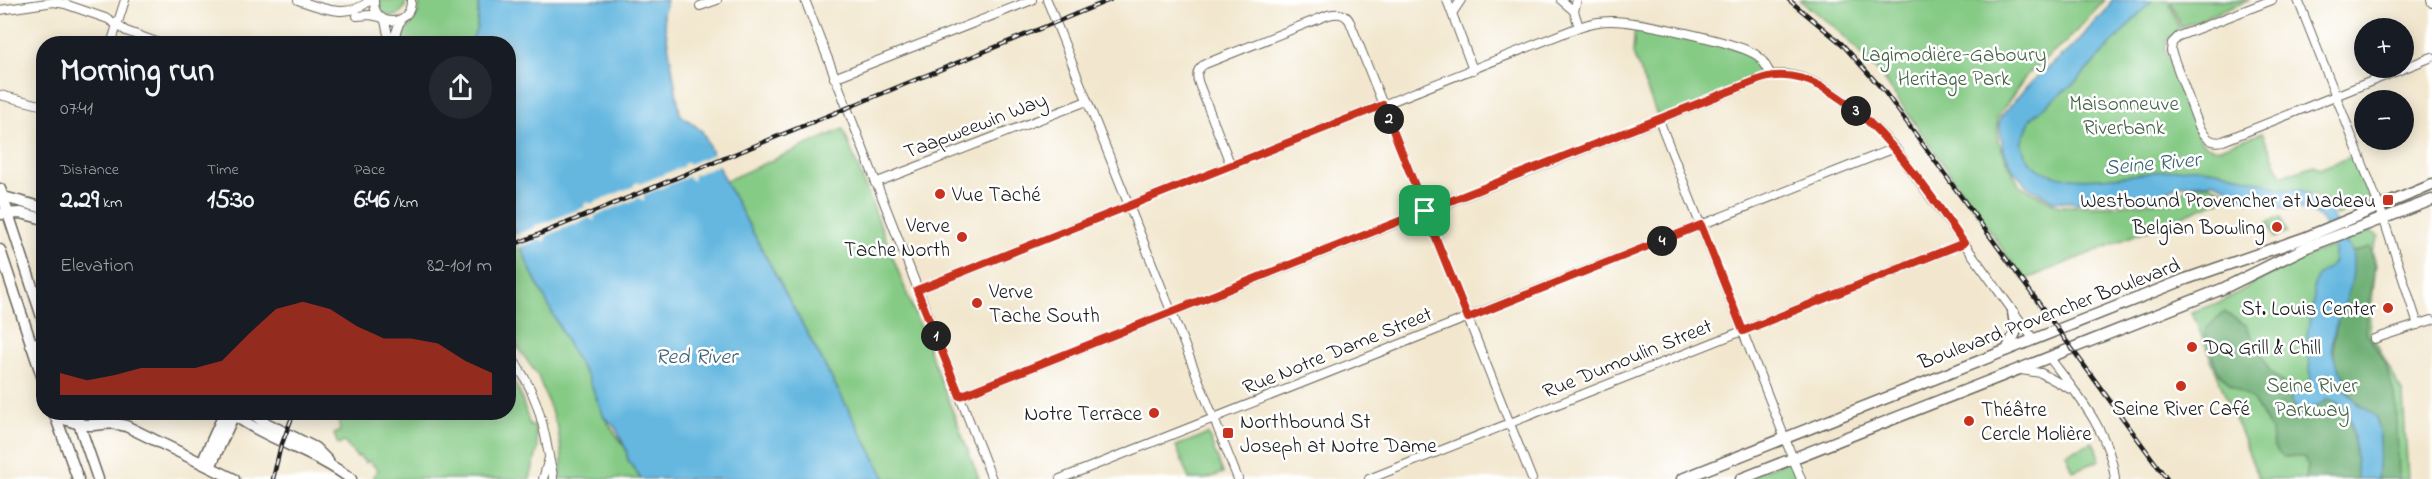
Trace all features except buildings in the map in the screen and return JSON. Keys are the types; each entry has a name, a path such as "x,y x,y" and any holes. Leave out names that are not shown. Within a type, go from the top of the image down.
{"main road":[{"name":"Boulevard Provencher Boulevard","path":"2381,213 2432,185"},
{"path":"36,205 1,194 3,213 36,301"},
{"name":"Boulevard Provencher Boulevard","path":"1682,479 2186,279 2260,254 2305,243 2381,213 2432,200"},
{"path":"3,213 21,213 36,217"},
{"name":"Boulevard Provencher Boulevard","path":"1741,479 2222,290 2305,243"},
{"path":"0,250 36,359"},
{"path":"2260,254 2266,266"},
{"path":"2007,350 2016,331 2013,312"},
{"path":"2034,340 2049,357"},
{"path":"31,345 36,343"},
{"path":"57,420 78,479"},
{"path":"69,420 78,424 109,422 126,426 234,479"},
{"path":"77,420 96,478"},
{"path":"206,465 228,420"},
{"path":"244,420 310,455 330,463"},
{"path":"261,420 315,448 351,479"}],"street":[{"path":"114,36 125,0"},
{"path":"298,0 339,12 359,7 372,0 388,36"},
{"path":"394,36 400,21 409,12 411,0"},
{"path":"700,6 717,0"},
{"path":"805,0 992,479"},
{"path":"834,78 1032,0"},
{"path":"1047,0 1238,479"},
{"path":"1447,0 1473,69"},
{"path":"1453,12 1461,0"},
{"path":"1561,0 1574,11 1580,27"},
{"path":"1574,11 1576,0"},
{"path":"2271,0 2179,36 2172,44 2171,51 2199,126 2211,141 2223,141 2432,57"},
{"path":"2298,0 2381,213 2418,325"},
{"path":"0,9 54,2 108,19 126,31 140,36"},
{"path":"1231,166 1197,76 1202,66 1328,15 1342,14 1350,22 1532,479"},
{"path":"357,16 370,15 400,21"},
{"path":"917,290 1592,23 1611,21 1689,35 1734,46 1758,56 1771,75"},
{"path":"960,396 1771,75 1796,76 1822,88 1857,112 1895,148 2034,340"},
{"path":"0,95 36,104"},
{"name":"Taapweewin Way","path":"875,183 1087,101"},
{"path":"1659,120 1801,479"},
{"name":"Rue Notre Dame Street","path":"1060,479 1895,148"},
{"name":"Rue Dumoulin Street","path":"1369,479 1964,243"},
{"path":"2374,339 2432,320"},
{"path":"2049,357 2075,392 2107,444 2115,479"},
{"path":"516,363 527,379 538,405 545,427 553,479"},
{"path":"2015,370 2041,373 2075,392"},
{"path":"543,479 549,458"}],"green space":[{"path":"380,0 405,0 405,7 397,16 388,16 381,10"},
{"path":"419,0 479,0 478,36 402,36 414,21 419,9"},
{"name":"Lagimodière-Gaboury Heritage Park","path":"1799,0 2105,0 2066,42 2026,76 1997,118 1998,141 2019,185 2059,206 2111,206 2172,201 2189,186 2209,184 2234,195 2024,280 1881,75 1837,29"},
{"name":"Maisonneuve Riverbank","path":"2149,0 2169,0 2179,29 2166,42 2165,50 2202,142 2211,147 2220,148 2262,133 2282,176 2314,165 2319,169 2350,157 2355,158 2370,199 2337,216 2327,202 2312,194 2192,171 2080,184 2042,175 2022,156 2021,129"},
{"path":"2171,0 2250,0 2181,27"},
{"path":"1635,24 1753,53 1771,75 1659,120 1633,54"},
{"path":"843,129 979,479 886,479 725,181"},
{"name":"Belgian Bowling","path":"2281,217 2287,233 2274,238 2268,222"},
{"name":"Seine River Parkway","path":"2371,231 2379,237 2372,251 2376,265 2369,329 2403,394 2408,479 2259,479 2192,312 2225,300 2291,262"},
{"path":"516,235 529,267 573,354 589,379 604,417 626,449 628,460 641,479 560,479 562,458 558,429 538,376 516,345"},
{"path":"2370,247 2375,265 2365,331 2385,362 2396,401 2399,479 2377,479 2380,438 2376,417 2360,406 2352,396 2339,373 2334,356 2336,326 2350,283 2351,252"},
{"path":"2224,312 2246,325 2269,370 2294,393 2290,399 2296,408 2293,416 2306,413 2327,400 2338,403 2345,410 2353,432 2358,479 2305,479 2307,466 2304,457 2283,457 2274,448 2272,432 2252,399 2230,385 2218,371 2205,336 2205,330"},
{"path":"516,386 530,426 535,426 538,448 530,479 375,479 373,476 378,470 369,461 366,463 359,456 357,457 344,442 338,445 334,434 340,431 338,420 516,420"},
{"path":"1208,434 1223,473 1206,479 1189,479 1176,446"},
{"path":"2093,442 2100,460 2073,471 2066,453"},
{"path":"1793,458 1801,479 1741,479"}],"water":[{"name":"Red River","path":"479,0 667,0 663,14 680,114 702,131 725,181 886,479 641,479 628,460 626,449 615,427 604,417 589,379 573,354 529,267 516,235 516,36 474,36 477,27"},
{"path":"2112,0 2152,0 2078,80 2031,118 2021,143 2025,155 2038,169 2056,176 2078,179 2128,176 2173,169 2214,170 2280,188 2304,191 2310,199 2327,206 2342,239 2351,249 2353,263 2351,283 2334,334 2333,355 2347,381 2346,390 2359,406 2376,417 2380,438 2377,479 2358,479 2350,419 2338,403 2327,400 2293,419 2296,408 2290,399 2294,393 2305,388 2311,377 2307,335 2314,285 2318,275 2332,265 2334,260 2334,248 2322,220 2312,212 2297,208 2286,209 2240,198 2233,190 2215,182 2179,185 2152,200 2081,203 2054,201 2027,186 2014,171 2003,149 2000,118 2027,86 2077,43 2103,15"}],"pier":[{"path":"716,153 721,164 694,175 693,181 688,177 644,195 644,201 639,198 595,216 594,221 589,218 546,236 545,242 540,239 518,248 516,235 535,225 585,207 584,204 589,202 590,204 639,182 640,184 684,166 683,164 688,162 689,164"}],"railway":[{"path":"516,244 1110,0"},
{"path":"1789,0 1842,44 1884,91 2167,479"},
{"path":"273,479 280,449 291,420"}],"place":[{"name":"Vue Taché","path":"940,194"},
{"name":"Westbound Provencher at Nadeau","path":"2388,200"},
{"name":"Belgian Bowling","path":"2277,227"},
{"name":"Verve Tache North","path":"962,237"},
{"name":"Verve Tache South","path":"977,303"},
{"name":"St. Louis Center","path":"2388,308"},
{"name":"DQ Grill & Chill","path":"2192,347"},
{"name":"Seine River Café","path":"2181,386"},
{"name":"Notre Terrace","path":"1154,413"},
{"name":"Théâtre Cercle Molière","path":"1969,421"},
{"name":"Northbound St Joseph at Notre Dame","path":"1228,433"}],"route":[{"path":"1425,211 960,396 917,290 1383,105 1425,211 1776,74 1808,80 1838,97 1870,122 1895,148 1964,243 1743,331 1701,225 1468,318 1425,211"}],"water label":[{"name":"Seine River","path":"2152,162"}]}
